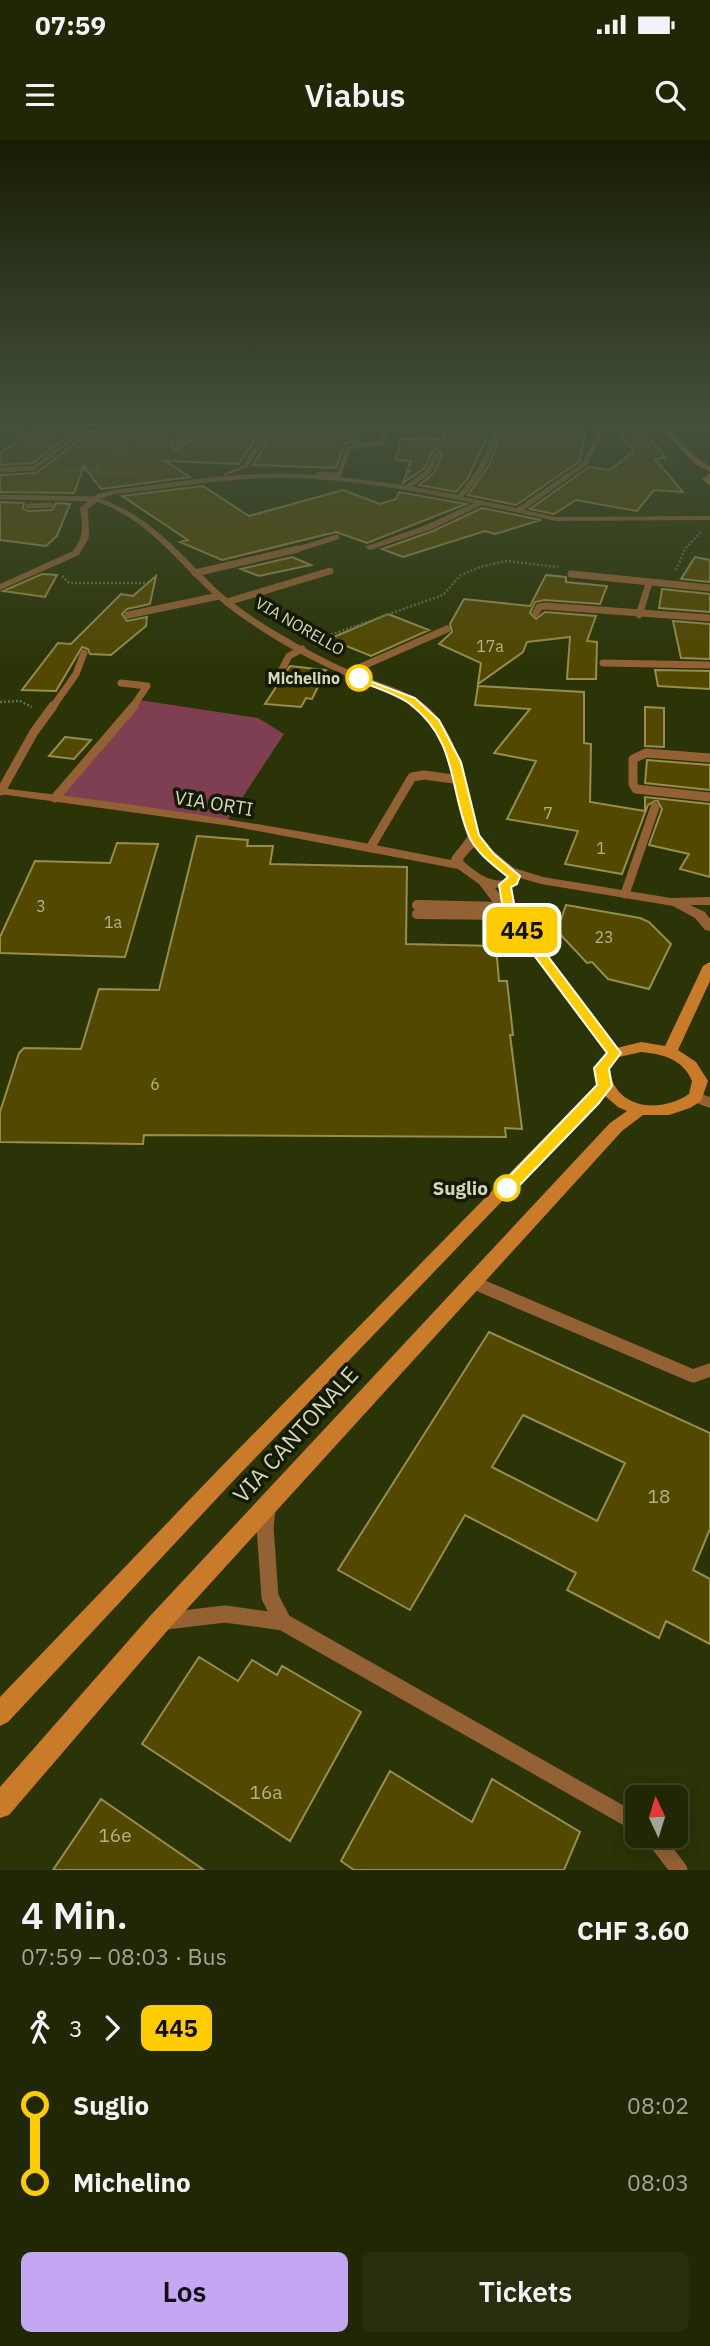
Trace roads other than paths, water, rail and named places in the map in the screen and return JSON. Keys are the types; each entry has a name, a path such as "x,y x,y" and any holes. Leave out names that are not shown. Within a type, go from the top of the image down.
{"main road":[{"path":"670,1052 710,966"},
{"path":"640,1047 670,1052 682,1057 697,1073 703,1100 667,1111 640,1109 625,1104 604,1086 601,1068 614,1053 640,1047"},
{"name":"VIA CANTONALE","path":"0,1714 228,1473 604,1086"},
{"name":"VIA CANTONALE","path":"0,1806 159,1623 270,1501 616,1127 640,1109"}],"street":[{"path":"0,587 72,556 82,547 87,520 83,510 87,506"},
{"name":"VIA NORELLO","path":"109,506 127,511 223,599 300,648 347,673 412,700 427,712 449,746 461,780 474,835 510,880"},
{"path":"370,548 429,527 475,506"},
{"path":"492,506 569,520 671,519 709,522"},
{"path":"516,512 525,506"},
{"name":"VIA ORTI","path":"0,791 421,856 462,858"},
{"path":"474,835 462,858 484,882 614,1053"},
{"name":"VIA NORELLO","path":"462,858 476,852 489,856"},
{"path":"506,911 510,880"},
{"path":"484,882 541,880 671,902 693,910 710,927"},
{"path":"671,902 710,901"}],"lane":[{"path":"195,573 265,559 337,537"},
{"path":"128,615 223,599 330,570"},
{"path":"570,574 710,588"},
{"path":"639,615 649,583"},
{"path":"536,613 539,607 545,606 639,615 710,618"},
{"path":"347,673 447,629"},
{"path":"279,675 289,656 300,648"},
{"path":"0,791 37,728 76,674 84,653"},
{"path":"603,663 710,665"},
{"path":"55,798 139,700 147,686 121,683"},
{"path":"710,758 646,753 633,759 636,789 710,797"},
{"path":"370,848 412,777 424,775 461,780"},
{"path":"625,894 655,807"},
{"path":"417,909 506,911"},
{"path":"472,1282 694,1376 710,1370"},
{"path":"270,1501 265,1527 270,1597 283,1622"},
{"path":"159,1623 188,1616 253,1615 283,1622 625,1816"},
{"path":"662,1848 679,1870"}],"place":[{"name":"Michelino","path":"359,678"},
{"name":"Suglio","path":"507,1188"}]}
